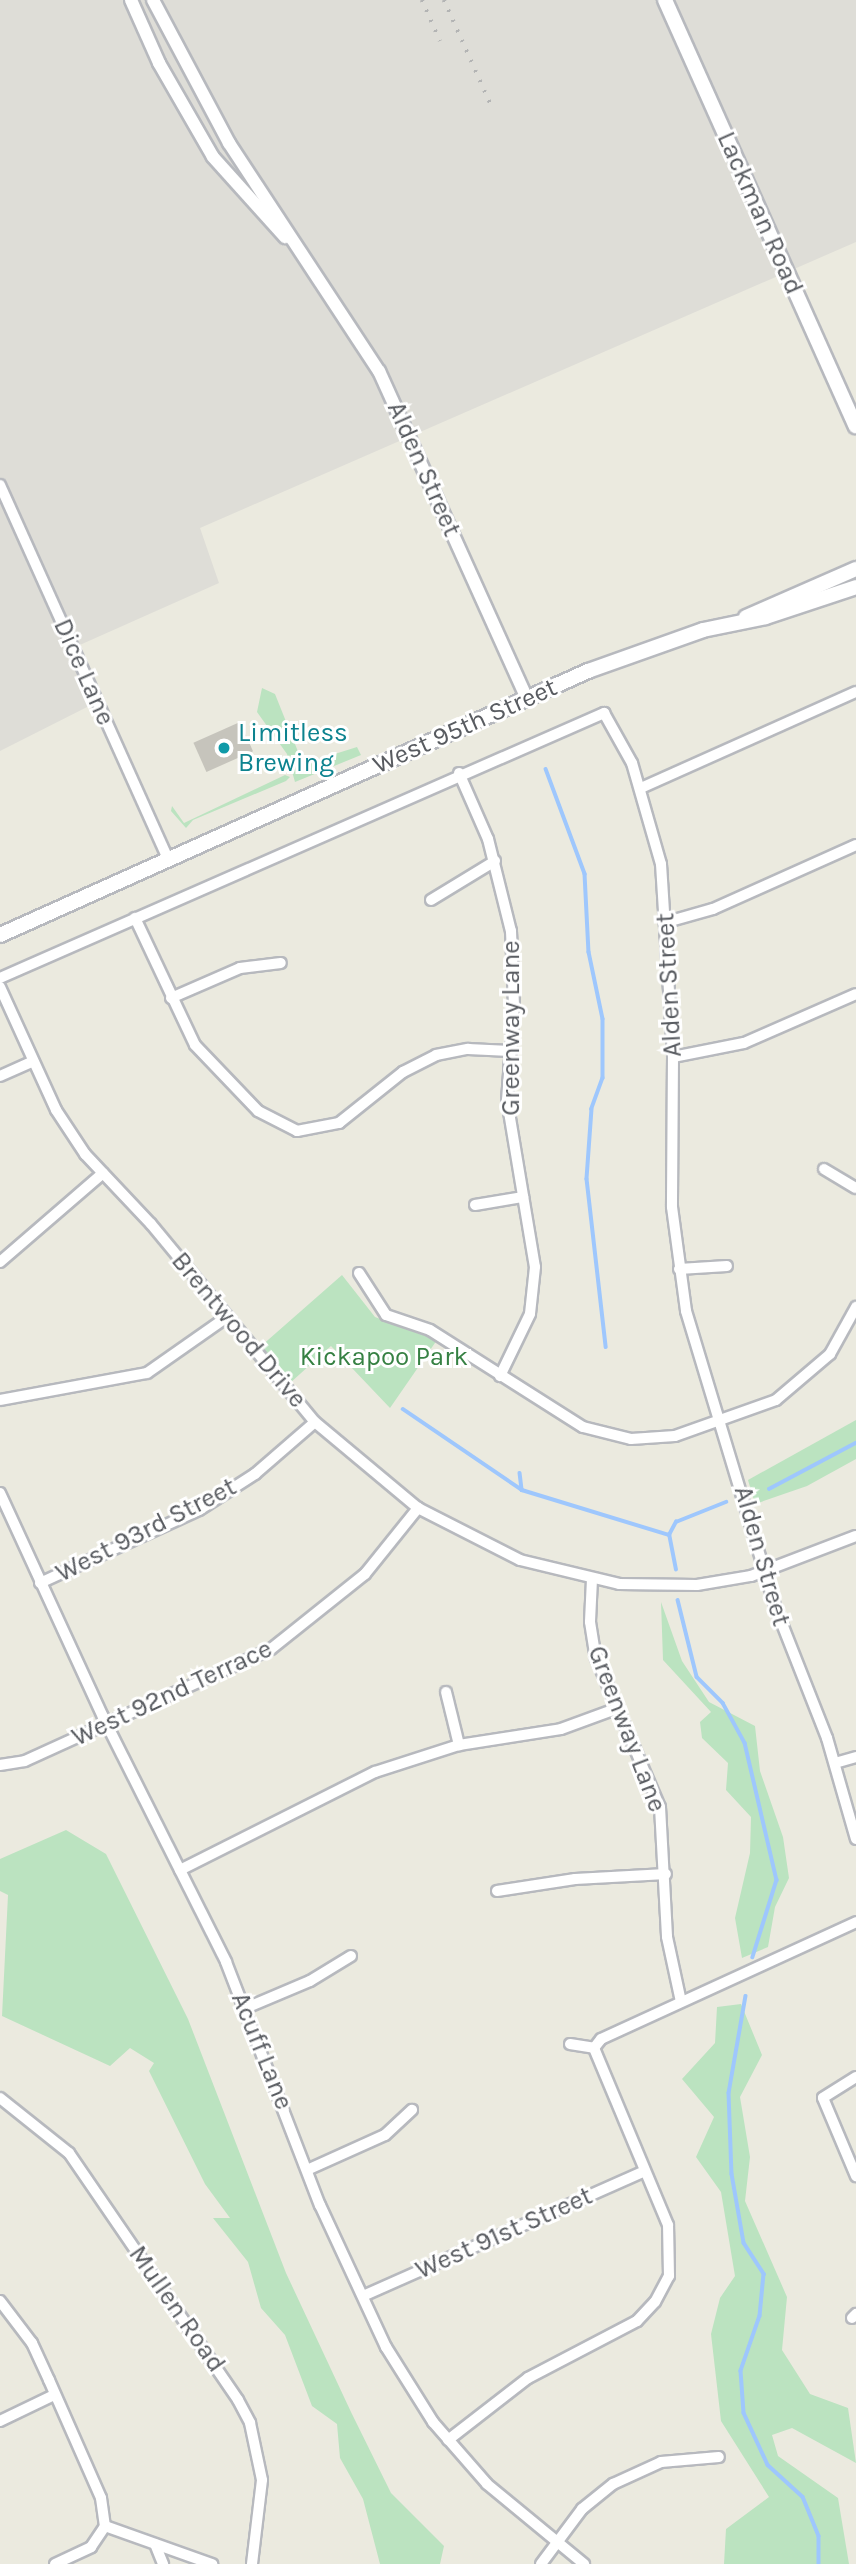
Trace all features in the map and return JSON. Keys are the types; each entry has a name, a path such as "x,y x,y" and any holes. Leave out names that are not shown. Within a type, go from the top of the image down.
{"main road":[{"name":"Lackman Road","path":"665,0 856,426"},
{"name":"West 95th Street","path":"0,934 527,699 638,652 745,618 856,569"},
{"name":"West 95th Street","path":"745,618 766,617 856,587"}],"street":[{"path":"133,4 153,0"},
{"name":"Alden Street","path":"153,0 200,94 379,371 527,699"},
{"name":"Alden Street","path":"133,4 182,108 213,157 300,252"},
{"name":"Dice Lane","path":"0,485 168,859"},
{"path":"641,788 856,692"},
{"name":"Alden Street","path":"604,713 620,736 641,788 661,864 667,922 673,1057 672,1194 679,1269 695,1349 766,1572 835,1763 856,1839"},
{"name":"West 95th Street","path":"0,978 459,773 604,713"},
{"name":"Greenway Lane","path":"459,773 495,861 513,953 508,1100 535,1267 533,1300 500,1376"},
{"path":"667,922 713,909 856,845"},
{"path":"432,900 495,861"},
{"path":"135,918 195,1045 233,1090 276,1123 307,1132 339,1123 426,1059 468,1049 510,1051"},
{"path":"171,998 240,968 281,963"},
{"name":"Brentwood Drive","path":"0,987 71,1136 315,1422 418,1508 506,1555 593,1579 697,1585 766,1572 856,1536"},
{"path":"673,1057 744,1043 856,994"},
{"path":"0,1076 33,1061"},
{"path":"824,1169 856,1188"},
{"path":"0,1262 103,1173"},
{"path":"475,1205 523,1197"},
{"path":"679,1269 727,1266"},
{"path":"359,1273 386,1315 430,1330 559,1414 610,1436 649,1440 718,1423 799,1385 830,1354 856,1307"},
{"path":"0,1400 147,1373 227,1317"},
{"name":"West 93rd Street","path":"40,1583 222,1496 315,1422"},
{"name":"Acuff Lane","path":"0,1493 107,1726 246,2008 307,2170 363,2296 410,2387 448,2440 487,2484 555,2543 584,2564"},
{"name":"West 92nd Terrace","path":"0,1765 25,1761 254,1659 305,1626 365,1574 418,1508"},
{"name":"Greenway Lane","path":"593,1579 593,1646 657,1796 666,1874 669,1958 681,2003"},
{"path":"446,1692 459,1745"},
{"path":"180,1870 342,1786 459,1745 561,1728 618,1708"},
{"path":"835,1763 856,1757"},
{"path":"497,1891 575,1879 666,1874"},
{"path":"594,2048 601,2039 856,1922"},
{"path":"246,2008 310,1982 351,1956"},
{"path":"570,2044 594,2048"},
{"path":"448,2440 528,2378 637,2321 655,2302 668,2276 671,2242 594,2048"},
{"path":"856,2077 823,2098 856,2176"},
{"name":"Mullen Road","path":"0,2098 69,2153 238,2400 255,2441 262,2480 252,2564"},
{"path":"307,2170 385,2134 412,2110"},
{"name":"West 91st Street","path":"363,2296 645,2171"},
{"path":"0,2301 32,2343 101,2498 105,2526 91,2547 55,2564"},
{"path":"0,2421 54,2395"},
{"path":"541,2564 555,2543 589,2504 635,2472 662,2462 719,2456"},
{"path":"105,2526 212,2564"},
{"path":"155,2544 163,2564"}],"shaded area":[{"path":"0,0 856,0 856,242 200,528 219,583 73,648 97,702 0,751"}],"green space":[{"path":"262,688 275,694 303,764 357,747 361,755 295,782 287,754 257,712"},
{"path":"285,775 290,777 286,781 193,820 186,828 171,811 172,806 184,823"},
{"name":"Kickapoo Park","path":"342,1275 375,1317 437,1340 390,1408 331,1346 290,1383 260,1347"},
{"path":"856,1420 856,1459 807,1486 755,1504 748,1480"},
{"path":"661,1602 682,1661 709,1702 755,1726 760,1771 783,1837 789,1878 775,1907 768,1947 742,1958 735,1918 750,1853 751,1817 726,1790 728,1763 702,1738 700,1722 711,1712 663,1660"},
{"path":"66,1830 106,1854 188,2019 286,2273 351,2412 391,2493 444,2546 440,2564 380,2564 363,2499 340,2458 337,2424 312,2406 285,2335 261,2308 248,2262 213,2218 230,2218 205,2184 149,2071 154,2063 130,2048 110,2066 2,2016 8,1895 0,1891 0,1859"},
{"path":"741,2004 762,2055 740,2097 750,2157 745,2201 787,2297 782,2350 810,2394 848,2408 856,2463 792,2428 772,2435 778,2456 838,2498 849,2564 724,2564 726,2529 769,2497 721,2421 711,2334 720,2298 735,2276 721,2192 696,2157 714,2117 682,2079 715,2043 717,2007"}],"building":[{"name":"Limitless Brewing","path":"240,722 253,751 206,772 193,743"}],"waterway":[{"path":"546,769 585,874 589,952 603,1019 603,1078 592,1109 587,1179 606,1347"},
{"path":"403,1409 522,1490 669,1535"},
{"path":"769,1489 856,1443"},
{"path":"520,1473 522,1490"},
{"path":"676,1570 669,1535 676,1522 726,1502"},
{"path":"678,1600 697,1677 723,1703 745,1743 777,1880 753,1957"},
{"path":"746,1996 729,2093 732,2174 744,2243 764,2274 760,2316 741,2371 744,2413 768,2465 803,2497 819,2536 819,2564"}],"railway":[{"path":"422,0 440,41"},
{"path":"444,0 490,103"}],"place":[{"name":"Limitless Brewing","path":"224,748"}]}
